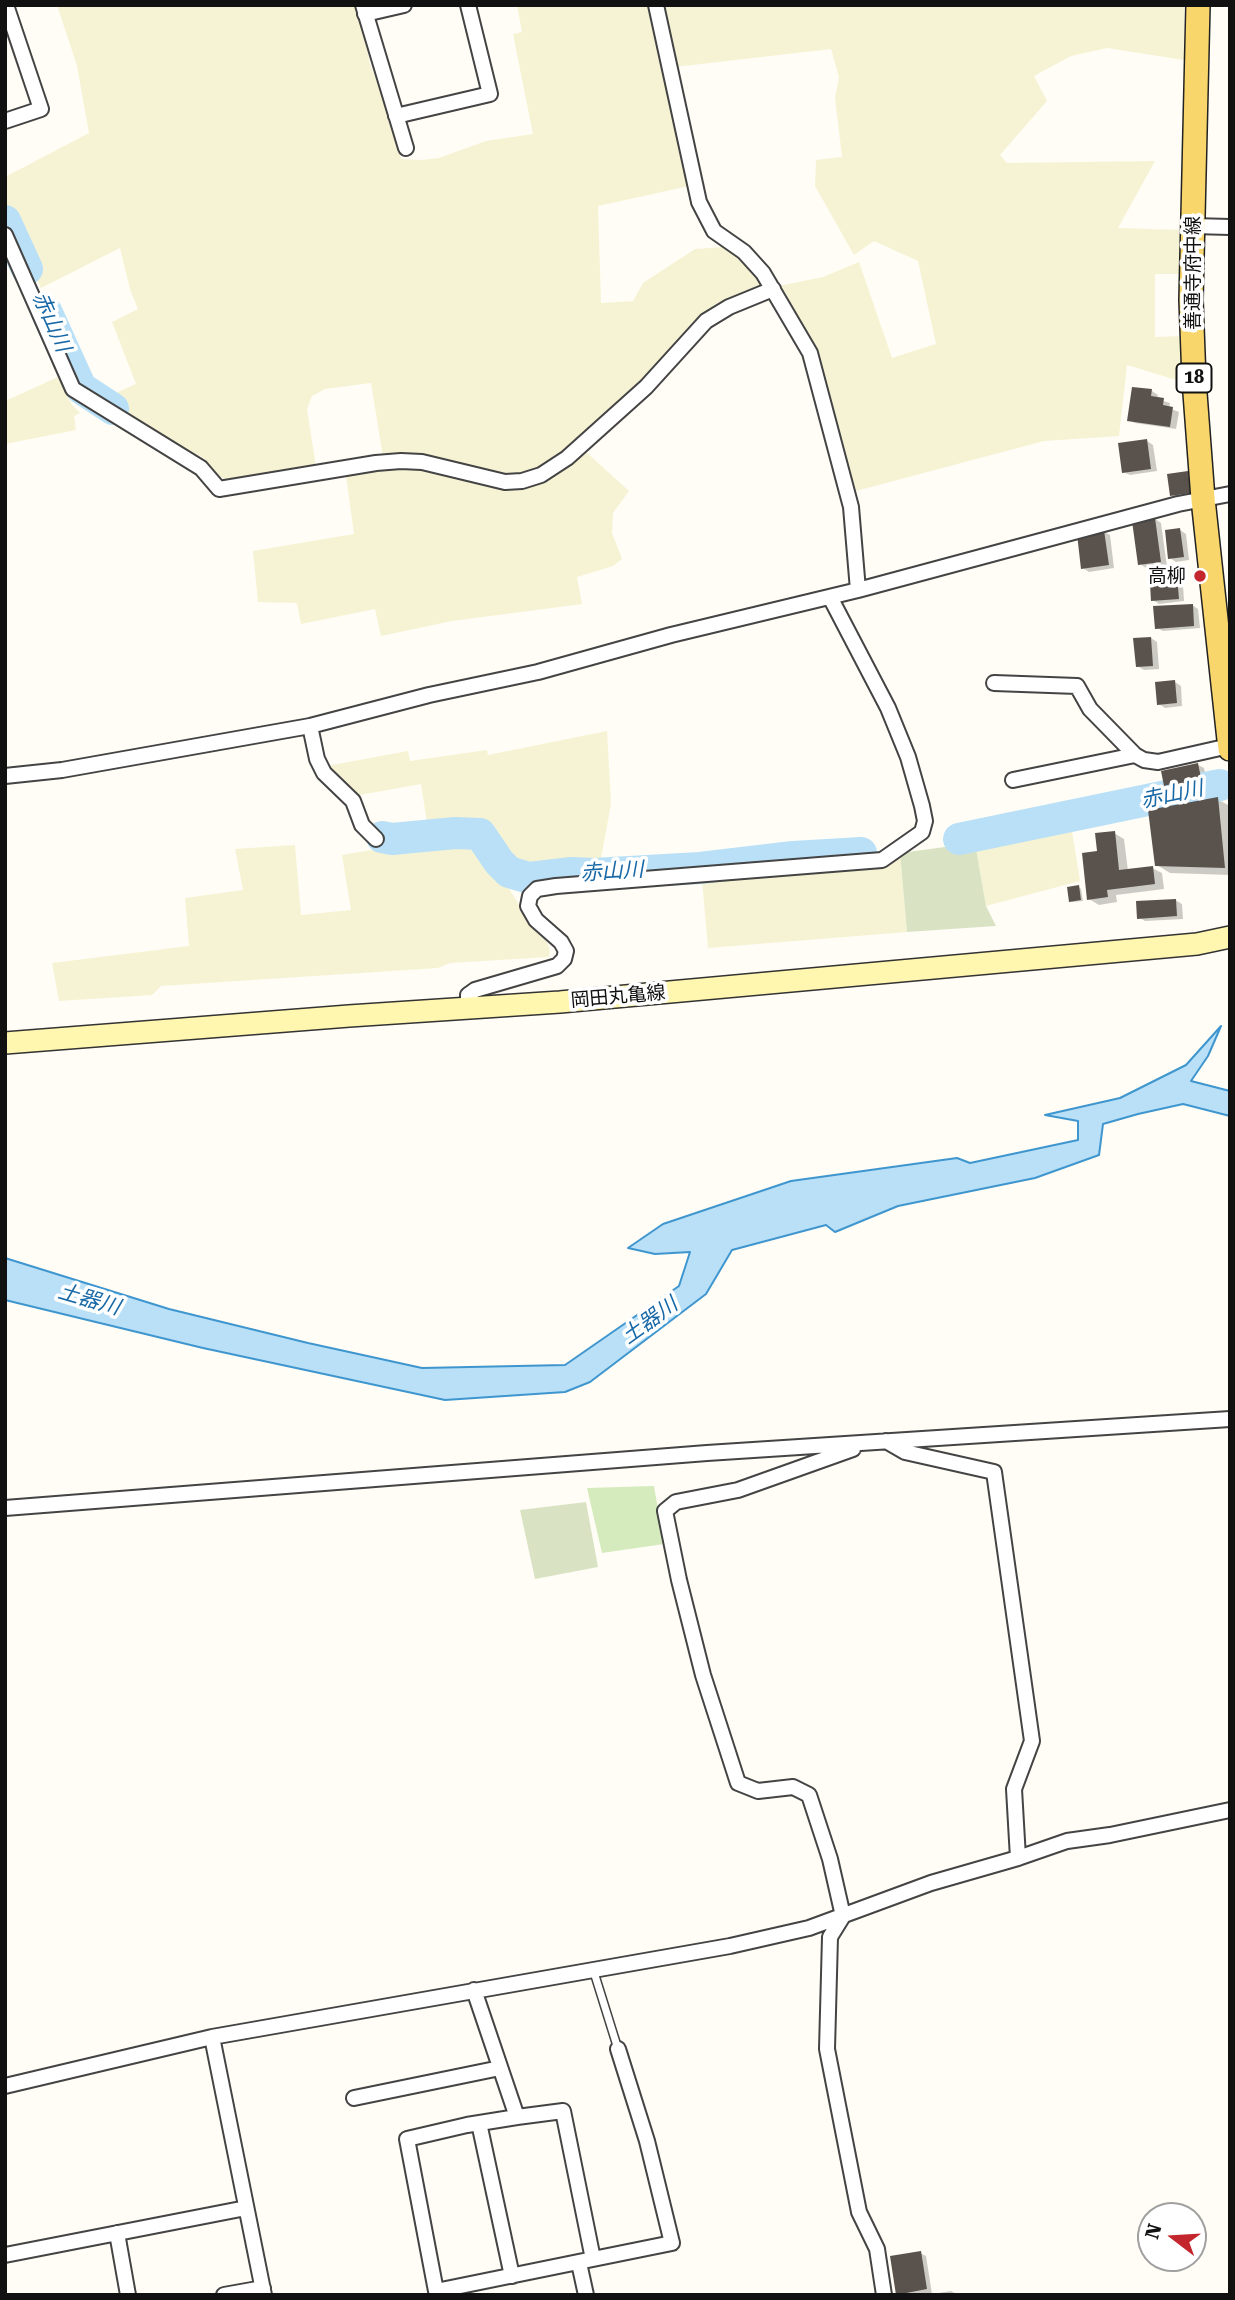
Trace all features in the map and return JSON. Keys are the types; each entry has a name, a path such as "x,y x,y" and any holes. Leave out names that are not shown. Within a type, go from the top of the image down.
{"main road":[{"name":"善通寺府中線","path":"1198,5 1193,341 1203,499 1230,747"},
{"name":"岡田丸亀線","path":"5,1043 122,1032 560,1002 1197,944 1230,937"}],"street":[{"path":"5,121 41,109 6,5"},
{"path":"404,5 364,10 406,148"},
{"path":"396,116 490,94 468,5"},
{"path":"656,5 699,202 714,231 755,262 810,353 851,507 858,590"},
{"path":"1193,226 1230,228"},
{"path":"5,235 74,389 201,468 219,489 401,461 422,462 505,482 522,481 541,475 567,458 622,410 706,321 729,307 773,289"},
{"path":"5,776 62,770 310,726 429,695 538,672 1178,504 1230,494"},
{"path":"468,1007 468,995 475,990 557,966 564,960 566,951 561,942 536,920 528,906 530,895 537,889 882,860 922,832 925,821 908,757 893,720 830,597"},
{"path":"994,683 1077,686 1090,709 1135,755 1144,760 1158,762 1230,747"},
{"path":"310,726 317,759 324,773 353,801 362,825 376,839"},
{"path":"1013,780 1135,755"},
{"path":"5,1508 886,1441 1230,1419"},
{"path":"886,1441 905,1452 994,1472 1032,1741 1014,1790 1018,1858"},
{"path":"870,1443 738,1490 676,1502 665,1511 703,1675 738,1783 758,1791 793,1787 809,1794 830,1859 843,1916 830,1937 827,2049 859,2212 877,2249 884,2295"},
{"path":"5,2086 212,2037 730,1946 809,1928 931,1883 1068,1841 1230,1810"},
{"path":"474,1990 517,2118"},
{"path":"212,2037 263,2291 224,2295"},
{"path":"593,2259 563,2111 479,2123 407,2139 436,2291 579,2263 671,2243 647,2141 618,2049"},
{"path":"354,2098 500,2068"},
{"path":"479,2123 512,2276"},
{"path":"5,2255 246,2208"},
{"path":"117,2233 128,2295"},
{"path":"579,2263 586,2295"}],"lane":[{"path":"593,1969 618,2049"}],"shaded area":[{"path":"57,5 353,5 362,20 370,65 386,103 401,159 422,160 439,158 486,141 533,134 513,34 522,32 517,5 652,5 689,186 598,206 601,303 633,301 643,283 695,249 724,247 748,264 763,288 717,303 697,318 643,381 564,452 542,468 522,475 506,476 383,457 371,383 325,389 312,396 307,409 316,467 229,481 217,475 205,459 100,400 136,384 112,322 138,309 120,248 41,288 5,210 5,177 89,133 77,66"},
{"path":"664,5 1184,5 1184,60 1107,48 1071,56 1034,76 1047,101 1000,155 1007,163 1155,161 1118,228 1180,230 1181,274 1155,274 1155,337 1183,336 1183,382 1127,365 1119,436 1044,441 856,491 815,348 779,286 823,277 859,262 892,358 936,344 918,261 874,241 854,255 815,186 816,160 842,157 835,98 839,77 831,49 675,67"},
{"path":"58,377 72,405 80,413 74,416 76,430 5,444 5,401"},
{"path":"586,452 629,491 613,513 612,533 622,559 613,566 577,577 582,604 452,621 381,636 375,609 301,624 297,603 258,602 253,551 354,534 346,475 375,470 426,469 490,486 508,488 545,480"},
{"path":"607,731 611,804 599,869 540,873 514,868 503,859 492,839 482,830 428,829 421,784 354,796 335,779 327,766 408,751 410,761 487,750 488,755"},
{"path":"1071,825 1080,881 986,906 975,843"},
{"path":"470,844 482,846 537,933 547,942 549,957 450,963 438,968 161,986 152,995 59,1001 52,963 189,946 185,898 243,890 235,849 295,845 301,915 351,910 342,855 383,848"},
{"path":"900,853 907,932 708,948 702,880"}],"green space":[{"path":"975,843 986,906 996,926 907,932 900,853"},
{"path":"654,1486 664,1544 602,1553 587,1488"},
{"path":"586,1502 598,1567 535,1579 520,1510"}],"water":[{"name":"土器川","path":"1221,1026 1208,1056 1191,1081 1230,1091 1230,1116 1183,1104 1138,1114 1103,1124 1099,1155 1035,1178 898,1206 835,1232 826,1225 732,1250 706,1294 590,1382 565,1392 445,1400 203,1348 5,1300 5,1258 169,1309 422,1368 565,1365 679,1286 690,1252 655,1254 628,1248 663,1224 791,1181 957,1158 970,1163 1078,1140 1078,1121 1045,1115 1120,1098 1186,1065"}],"building":[{"path":"1132,387 1152,389 1151,396 1164,398 1163,405 1173,407 1170,427 1127,421"},
{"path":"1147,439 1151,469 1122,473 1118,443"},
{"path":"1188,471 1191,493 1170,496 1167,474"},
{"path":"1155,518 1161,562 1138,565 1132,521"},
{"path":"1180,528 1184,557 1168,559 1165,530"},
{"path":"1104,530 1109,565 1081,569 1077,534"},
{"path":"1176,564 1179,599 1151,601 1149,566"},
{"path":"1193,604 1194,626 1155,629 1153,606"},
{"path":"1151,637 1153,666 1136,667 1133,638"},
{"path":"1175,680 1177,703 1157,705 1155,682"},
{"path":"1198,763 1202,783 1176,789 1175,783 1164,786 1161,771"},
{"path":"1218,797 1225,868 1155,866 1148,810"},
{"path":"1115,831 1119,870 1153,866 1155,884 1107,890 1108,897 1087,900 1082,853 1097,851 1095,833"},
{"path":"1079,885 1081,900 1069,902 1067,887"},
{"path":"1176,899 1177,916 1137,919 1136,901"},
{"path":"921,2251 927,2289 896,2295 890,2256"}],"waterway":[{"name":"赤山川","path":"5,221 27,269"},
{"name":"赤山川","path":"47,313 81,388 113,409"},
{"name":"赤山川","path":"959,839 1220,785"},
{"name":"赤山川","path":"382,837 392,839 455,833 480,834 509,872 529,878 572,873 700,868 793,857 861,853"}],"place":[{"name":"高柳","path":"1200,576"}]}
